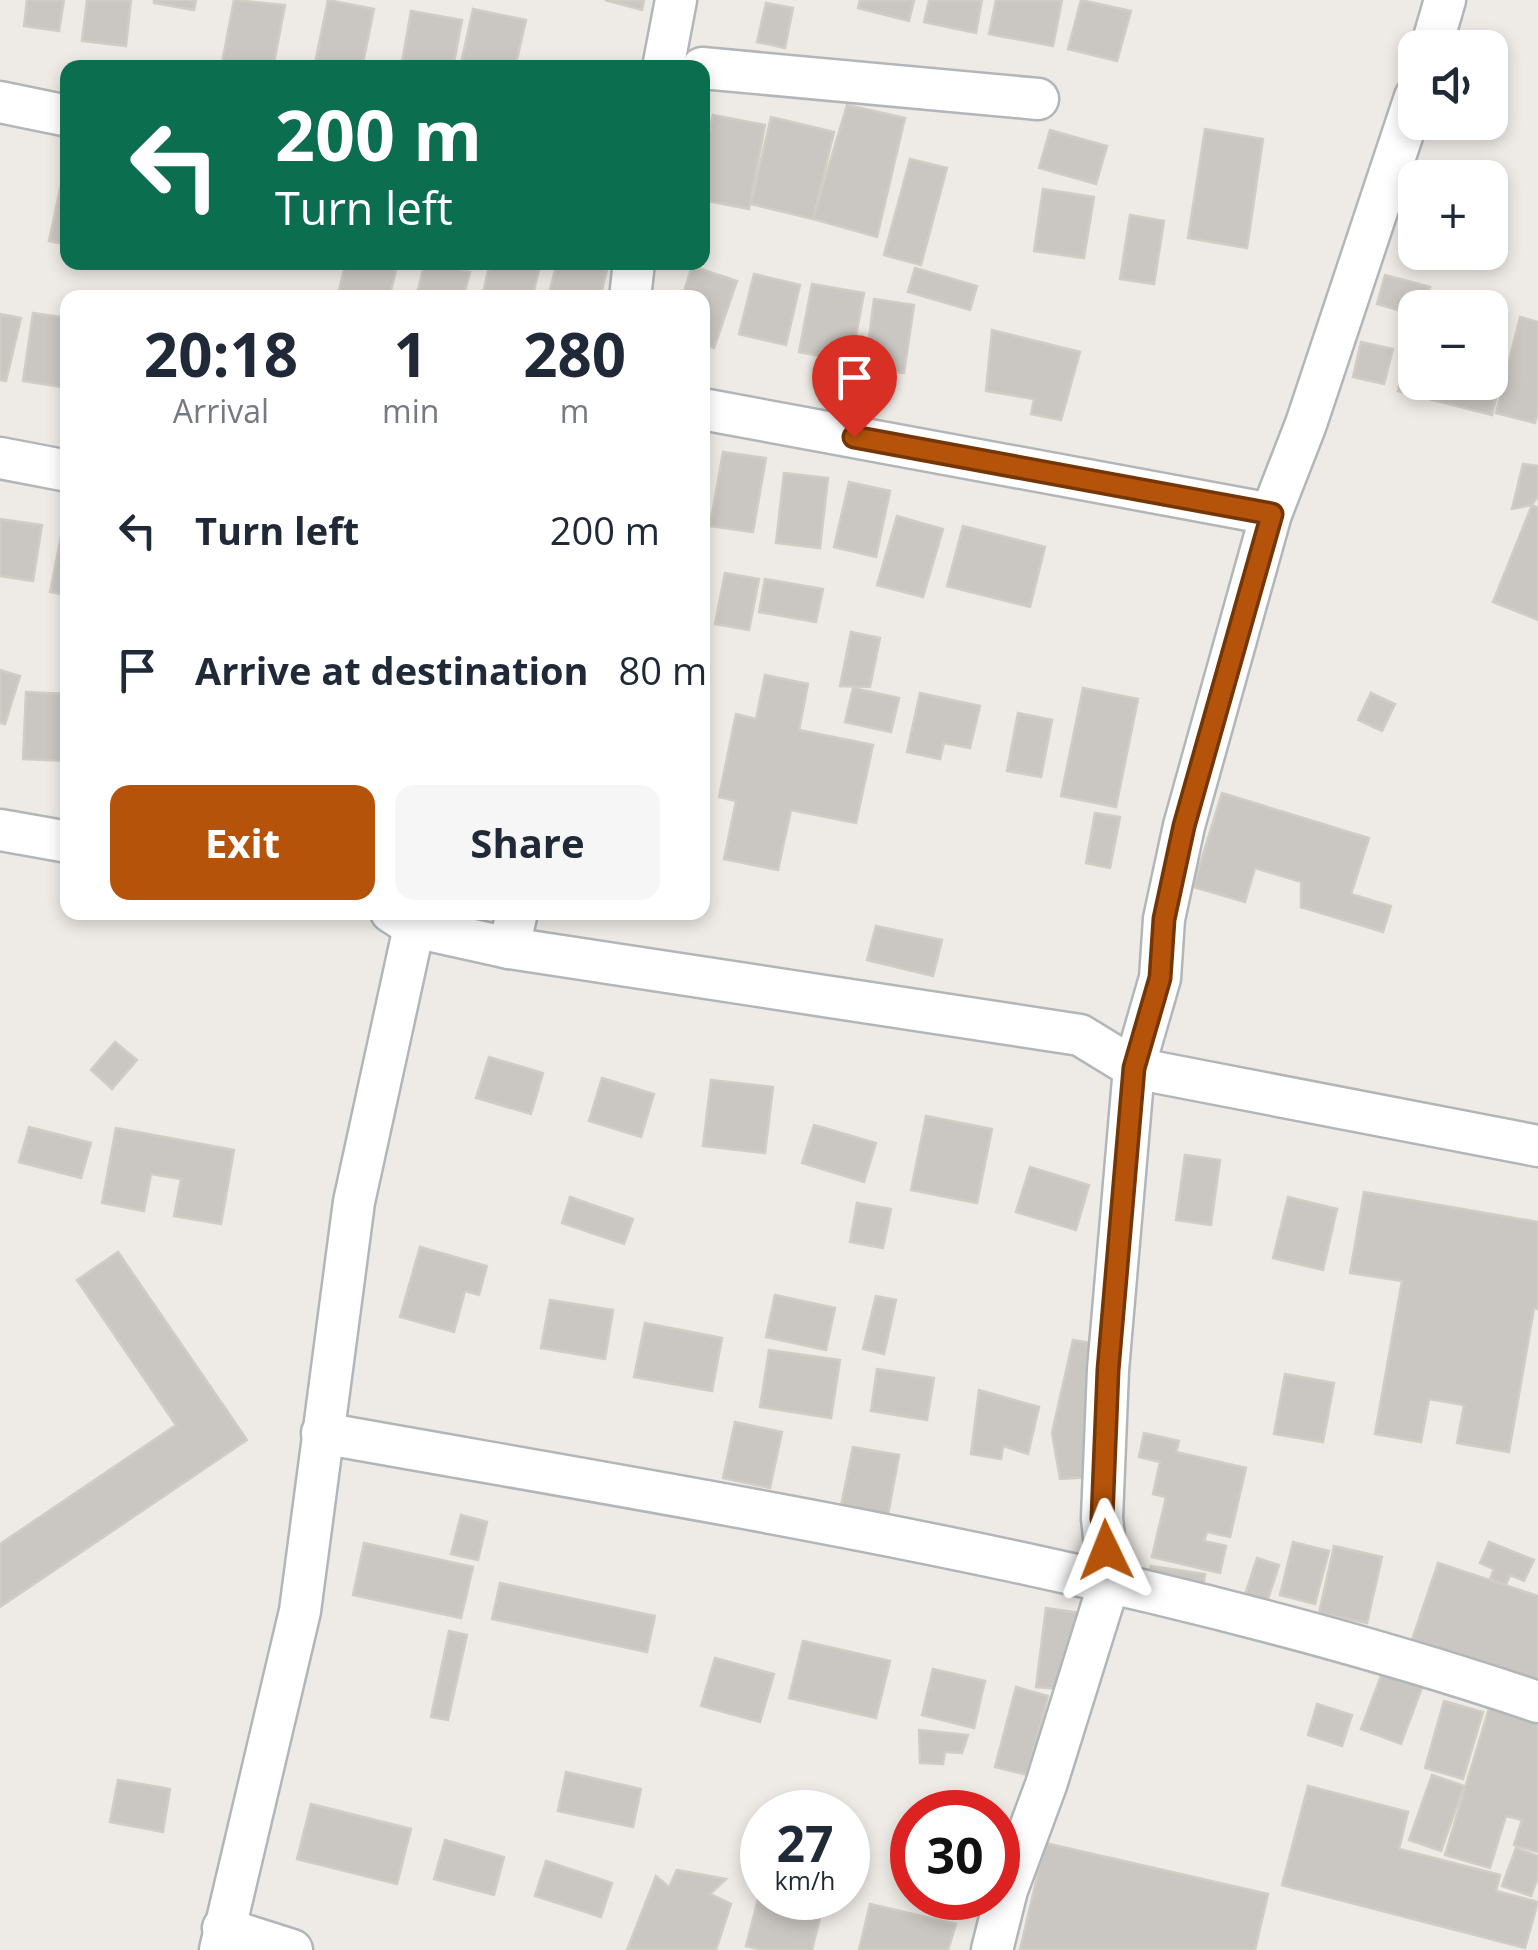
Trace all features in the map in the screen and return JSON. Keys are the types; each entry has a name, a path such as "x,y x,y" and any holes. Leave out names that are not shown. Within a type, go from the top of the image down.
{"street":[{"path":"676,0 681,60"},
{"path":"1436,30 1445,0"},
{"path":"710,70 1038,99"},
{"path":"0,102 60,114"},
{"path":"992,1950 1007,1890 1046,1785 1109,1583 1102,1518 1108,1370 1134,1068 1160,978 1164,919 1184,826 1272,514 1401,140"},
{"path":"710,410 1272,514"},
{"path":"0,458 60,469"},
{"path":"0,830 60,841"},
{"path":"292,1950 222,1939 300,1611 354,1202 403,920 513,930 1080,1036 1134,1068 1538,1146"},
{"path":"322,1433 766,1512 1109,1583 1407,1658 1538,1702"}],"building":[{"path":"27,0 64,0 59,31 24,26"},
{"path":"87,0 131,0 126,46 82,41"},
{"path":"154,0 196,0 194,10"},
{"path":"234,0 285,5 275,60 223,60"},
{"path":"328,0 374,9 364,60 316,60"},
{"path":"605,0 644,0 642,10"},
{"path":"860,0 914,0 909,21 858,8"},
{"path":"929,0 982,0 976,33 924,22"},
{"path":"996,0 1062,0 1053,46 989,34"},
{"path":"1081,0 1131,11 1117,61 1068,49"},
{"path":"766,3 793,8 785,48 757,42"},
{"path":"473,9 526,20 517,60 462,60"},
{"path":"411,11 462,20 454,60 402,60"},
{"path":"847,105 905,118 877,237 813,219"},
{"path":"713,115 765,125 749,209 710,202"},
{"path":"771,117 834,132 813,219 751,204"},
{"path":"1205,129 1263,139 1247,248 1188,238"},
{"path":"1050,130 1107,146 1096,184 1039,168"},
{"path":"910,159 947,168 921,265 884,255"},
{"path":"60,189 60,243 49,241"},
{"path":"1043,189 1094,197 1084,258 1034,251"},
{"path":"1130,215 1164,221 1154,284 1120,279"},
{"path":"915,268 977,286 970,310 908,292"},
{"path":"344,270 396,270 391,290 339,290"},
{"path":"423,270 470,272 465,290 418,290"},
{"path":"488,270 539,270 534,290 484,290"},
{"path":"555,270 607,270 602,290 550,290"},
{"path":"691,270 704,270 737,281 714,348 710,347 710,290 684,290"},
{"path":"754,274 800,285 786,345 739,334"},
{"path":"1385,275 1430,287 1398,290 1398,310 1377,304"},
{"path":"812,284 864,293 851,362 799,352"},
{"path":"874,299 914,305 904,373 865,368"},
{"path":"33,313 60,317 60,387 23,381"},
{"path":"0,314 21,318 6,381 0,380"},
{"path":"1520,317 1538,322 1535,423 1496,413 1499,400 1508,400 1508,365"},
{"path":"992,330 1080,352 1061,420 1031,414 1034,399 986,391"},
{"path":"1361,342 1393,349 1384,384 1353,377"},
{"path":"1433,400 1496,400 1492,415"},
{"path":"723,452 766,458 753,532 710,526"},
{"path":"1523,464 1538,466 1538,496 1532,505 1512,509"},
{"path":"784,473 828,478 820,548 776,543"},
{"path":"849,482 890,491 876,557 834,547"},
{"path":"1532,505 1538,508 1538,620 1493,602"},
{"path":"897,516 943,529 923,597 877,585"},
{"path":"0,519 42,525 33,581 0,576"},
{"path":"963,526 1045,547 1030,607 947,586"},
{"path":"60,542 60,594 50,592"},
{"path":"725,573 759,579 749,630 715,624"},
{"path":"765,579 823,589 816,622 759,612"},
{"path":"851,632 880,638 870,687 840,686"},
{"path":"0,670 20,676 5,724 0,723"},
{"path":"765,675 808,684 799,730 873,745 856,823 791,810 778,870 724,859 736,801 719,797 736,714 756,719"},
{"path":"853,688 899,698 891,732 845,722"},
{"path":"1083,688 1138,699 1116,807 1061,796"},
{"path":"26,692 60,694 60,761 23,759"},
{"path":"920,693 980,706 970,748 944,743 940,759 907,752"},
{"path":"1371,693 1395,704 1382,731 1358,720"},
{"path":"1018,713 1052,720 1041,777 1007,771"},
{"path":"1222,793 1369,838 1351,894 1391,906 1383,932 1301,907 1301,882 1255,868 1245,902 1193,887"},
{"path":"1095,813 1120,817 1110,868 1086,863"},
{"path":"876,926 942,940 933,976 867,960"},
{"path":"115,1042 137,1060 112,1089 91,1070"},
{"path":"489,1057 543,1073 531,1114 476,1098"},
{"path":"602,1078 654,1094 641,1137 589,1121"},
{"path":"711,1080 773,1087 765,1153 703,1146"},
{"path":"926,1116 992,1129 977,1203 911,1190"},
{"path":"814,1125 876,1143 864,1182 802,1163"},
{"path":"29,1127 91,1143 81,1178 19,1162"},
{"path":"116,1128 234,1150 221,1224 174,1216 181,1179 151,1174 144,1211 102,1203"},
{"path":"1185,1155 1220,1160 1211,1225 1176,1220"},
{"path":"1030,1167 1089,1185 1076,1230 1016,1212"},
{"path":"1364,1192 1538,1222 1538,1309 1534,1308 1509,1452 1457,1443 1464,1405 1429,1399 1421,1442 1375,1434 1402,1281 1350,1273"},
{"path":"570,1197 633,1219 624,1244 562,1223"},
{"path":"1288,1197 1337,1209 1323,1270 1273,1258"},
{"path":"857,1203 891,1209 883,1248 850,1242"},
{"path":"420,1247 487,1266 479,1295 465,1291 454,1332 400,1317"},
{"path":"118,1252 247,1440 0,1607 0,1544 176,1425 77,1280"},
{"path":"775,1295 835,1308 826,1350 766,1337"},
{"path":"876,1296 896,1300 884,1354 863,1349"},
{"path":"550,1300 613,1310 605,1359 541,1348"},
{"path":"645,1323 722,1338 712,1391 634,1377"},
{"path":"1073,1340 1106,1345 1091,1477 1060,1479 1052,1433"},
{"path":"769,1350 840,1360 831,1418 760,1407"},
{"path":"877,1369 934,1378 927,1420 871,1411"},
{"path":"1285,1374 1334,1383 1323,1442 1274,1434"},
{"path":"979,1390 1039,1407 1028,1454 1003,1446 1001,1459 971,1454"},
{"path":"735,1422 782,1432 770,1488 723,1478"},
{"path":"1144,1433 1179,1441 1176,1452 1246,1468 1230,1537 1207,1532 1204,1541 1226,1546 1220,1573 1152,1557 1166,1497 1153,1494 1160,1462 1139,1457"},
{"path":"853,1447 899,1455 888,1515 841,1506"},
{"path":"461,1515 487,1522 478,1560 451,1554"},
{"path":"1293,1542 1329,1551 1315,1604 1280,1595"},
{"path":"1489,1542 1534,1560 1524,1581 1510,1575 1506,1585 1490,1579 1494,1569 1480,1563"},
{"path":"364,1543 473,1567 461,1618 353,1595"},
{"path":"1334,1546 1382,1557 1367,1623 1319,1613"},
{"path":"1257,1558 1279,1565 1265,1608 1243,1601"},
{"path":"1438,1563 1538,1596 1538,1688 1410,1646"},
{"path":"1151,1566 1205,1574 1203,1588 1148,1580"},
{"path":"500,1583 655,1616 647,1652 492,1619"},
{"path":"1046,1608 1081,1613 1072,1690 1036,1687"},
{"path":"449,1631 467,1635 448,1720 431,1717"},
{"path":"803,1641 890,1661 876,1718 789,1698"},
{"path":"715,1658 774,1674 760,1722 701,1706"},
{"path":"1384,1668 1424,1682 1401,1744 1361,1729"},
{"path":"933,1669 985,1681 974,1728 922,1715"},
{"path":"1016,1687 1048,1696 1027,1775 995,1767"},
{"path":"1444,1701 1483,1712 1463,1779 1425,1768"},
{"path":"1317,1704 1352,1715 1342,1746 1308,1735"},
{"path":"1490,1705 1538,1719 1538,1852 1514,1845 1522,1820 1506,1816 1490,1868 1445,1855"},
{"path":"919,1730 968,1735 962,1753 945,1752 943,1764 920,1763"},
{"path":"566,1772 641,1789 633,1827 558,1811"},
{"path":"1432,1775 1464,1786 1441,1851 1409,1840"},
{"path":"118,1780 170,1789 163,1832 110,1822"},
{"path":"1308,1786 1408,1812 1399,1849 1500,1875 1496,1891 1538,1902 1525,1948 1282,1885"},
{"path":"311,1804 411,1829 397,1884 297,1859"},
{"path":"445,1840 504,1857 494,1895 434,1879"},
{"path":"1045,1843 1268,1894 1255,1950 1020,1950"},
{"path":"1516,1848 1538,1856 1538,1877 1531,1896 1502,1886"},
{"path":"546,1861 612,1883 601,1917 535,1896"},
{"path":"677,1870 726,1879 710,1894 731,1904 716,1950 627,1950 656,1876 669,1887"},
{"path":"870,1904 890,1909 890,1920 956,1924 948,1950 859,1950 866,1920 870,1920"},
{"path":"753,1920 820,1920 812,1950 746,1946"}],"route":[{"path":"854,437 1272,514 1184,826 1164,919 1160,978 1134,1068 1108,1370 1102,1518 1106,1550"}]}
